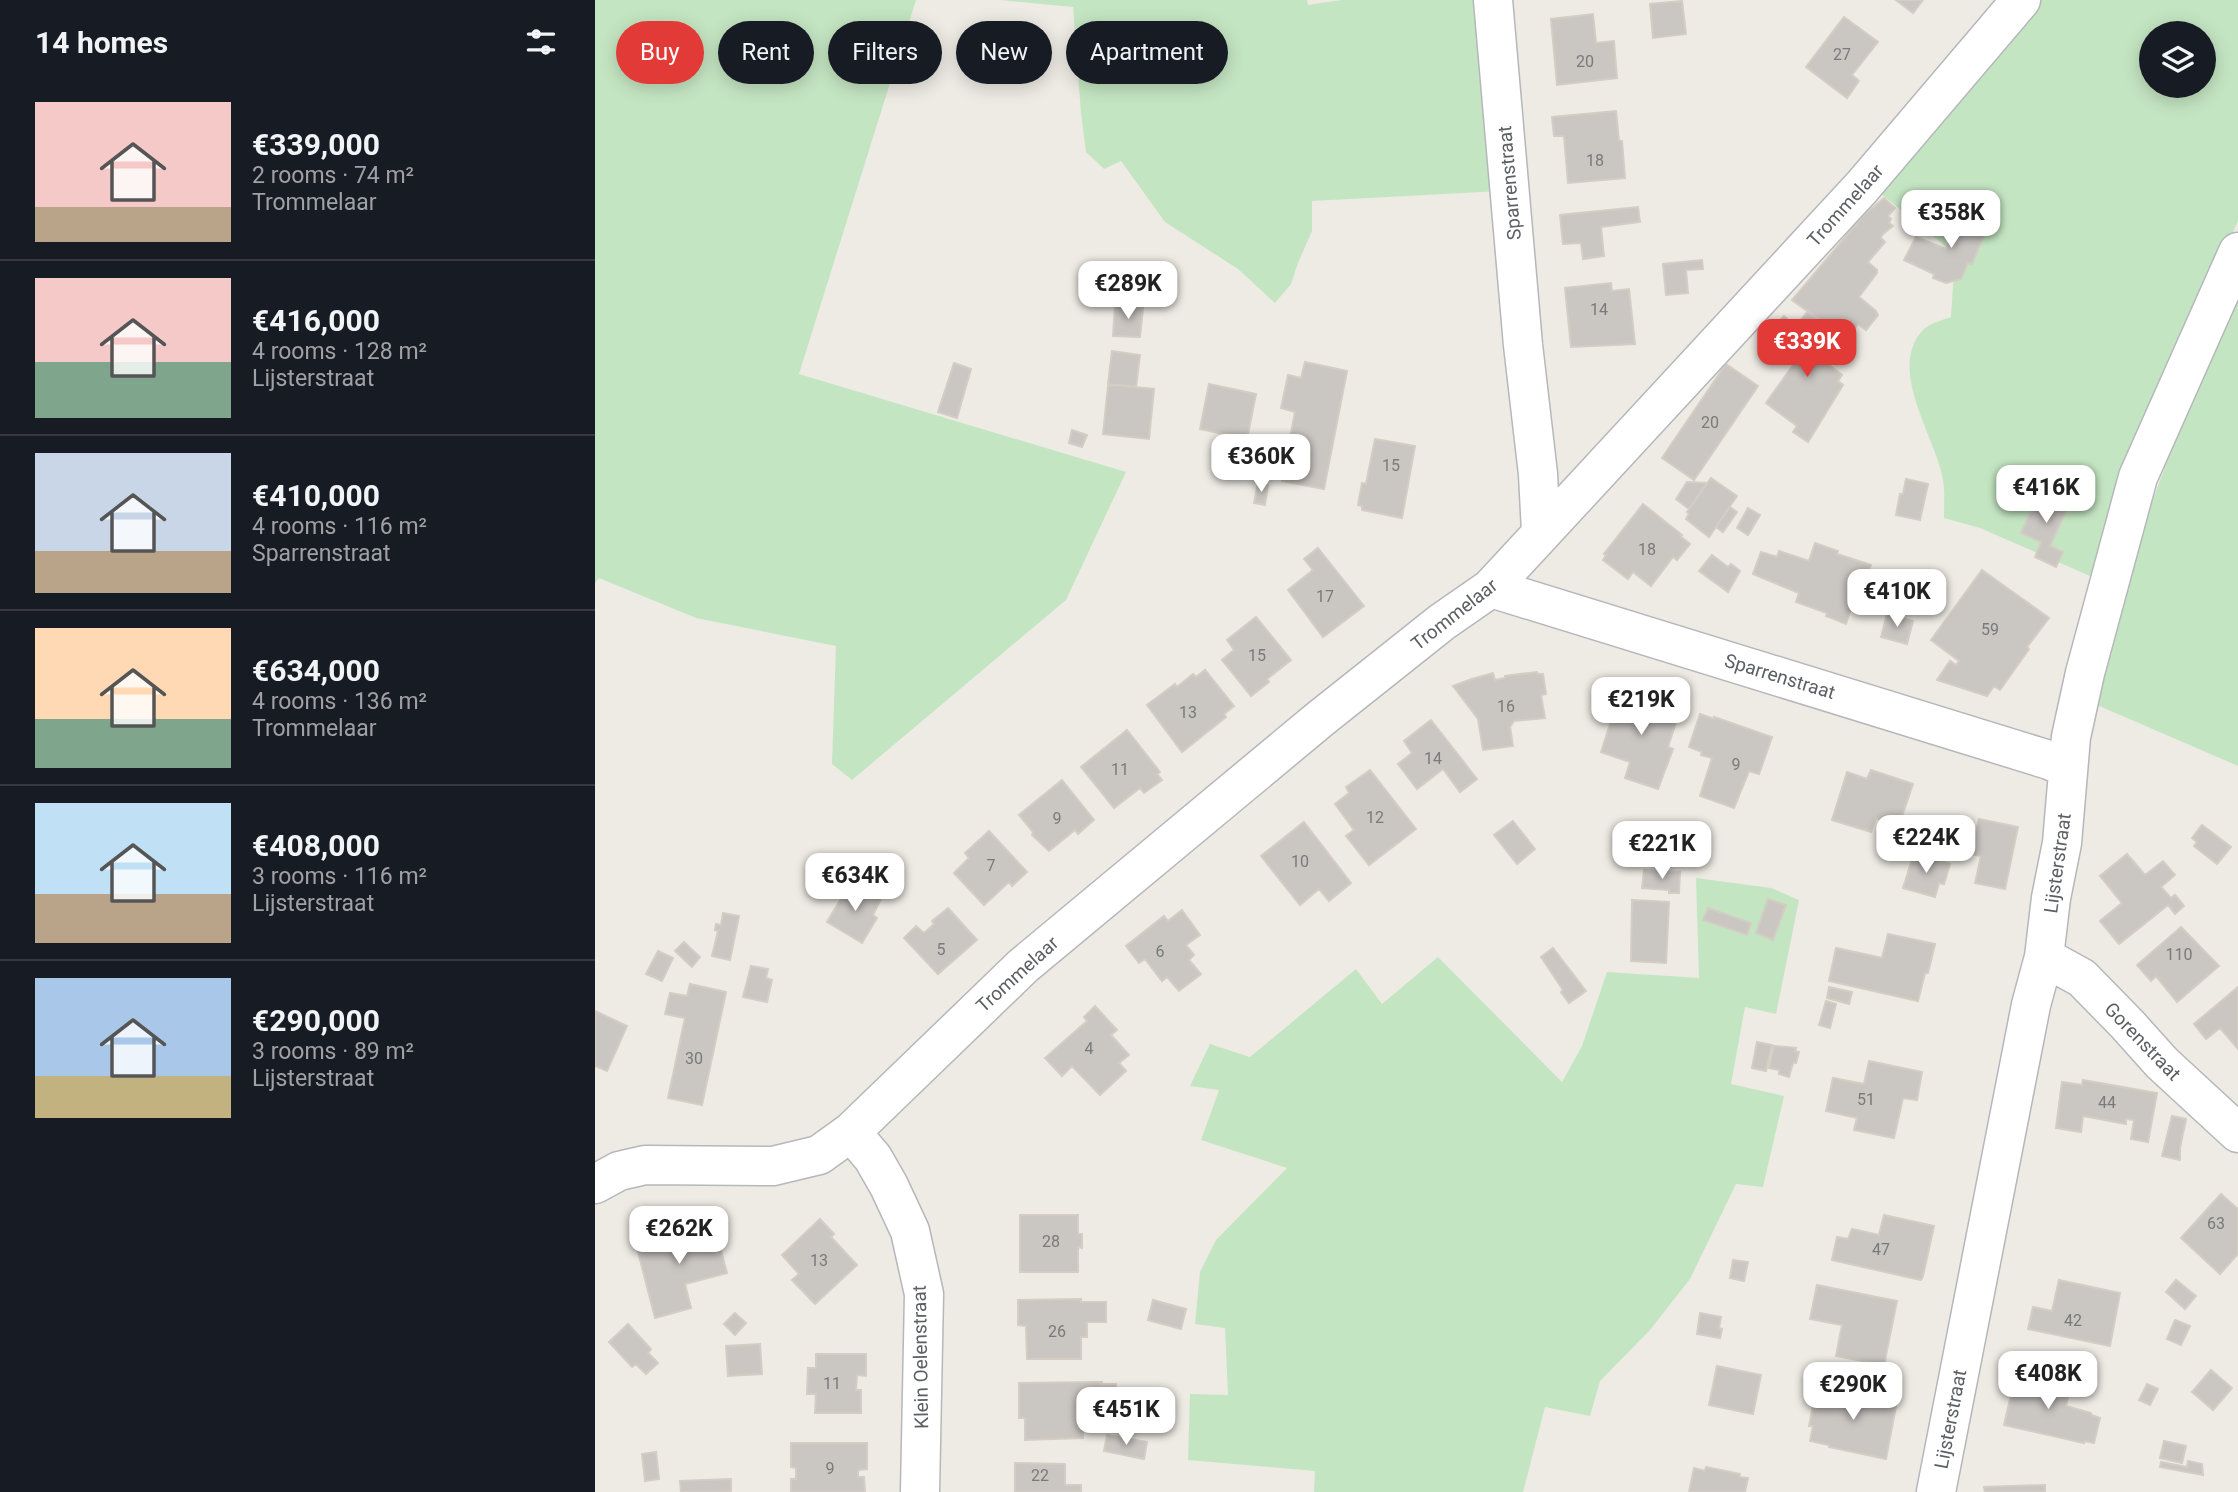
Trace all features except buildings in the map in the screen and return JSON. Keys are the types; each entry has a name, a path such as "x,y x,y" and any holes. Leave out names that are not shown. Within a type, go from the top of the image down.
{"street":[{"name":"Sparrenstraat","path":"1493,0 1523,345 1538,474 1541,532"},
{"name":"Trommelaar","path":"852,1132 1023,966 1310,728 1442,622 1491,588 1862,187 2021,0"},
{"name":"Lijsterstraat","path":"1936,1492 2031,1006 2044,957 2061,843 2071,737 2085,673 2138,477 2238,253"},
{"name":"Sparrenstraat","path":"1491,588 2068,768"},
{"name":"Gorenstraat","path":"2044,957 2082,978 2162,1063 2238,1133"},
{"path":"603,1170 645,1165 773,1166 819,1155 852,1132"},
{"name":"Klein Oelenstraat","path":"852,1132 873,1158 910,1231 924,1294 920,1492"}],"green space":[{"path":"595,0 916,0 909,21 828,21 828,84 890,84 799,374 1126,472 1066,600 852,780 832,764 836,646 696,618 599,578 595,583"},
{"path":"1000,0 1307,0 1308,5 1341,0 1481,0 1501,191 1312,201 1312,231 1291,284 1275,303 1238,269 1165,222 1121,161 1104,169 1086,152 1079,84 1228,84 1228,21 1074,21 1073,7"},
{"path":"2031,0 2238,0 2238,221 2127,462 2090,576 1980,528 1944,518 1943,480 1911,384 1910,365 1913,347 1922,331 1931,324 1951,317 1955,254 1874,188"},
{"path":"2238,301 2238,766 2097,705 2130,562 2172,448"},
{"path":"1696,878 1771,888 1799,900 1776,1014 1745,1007 1731,1084 1784,1096 1763,1187 1736,1184 1690,1279 1650,1330 1600,1381 1590,1416 1545,1407 1523,1492 1314,1492 1315,1471 1188,1460 1190,1394 1228,1395 1225,1328 1195,1324 1200,1272 1216,1240 1287,1168 1201,1140 1219,1090 1190,1086 1210,1044 1250,1057 1356,969 1382,1004 1438,957 1562,1082 1582,1046 1607,972 1699,978"}]}
